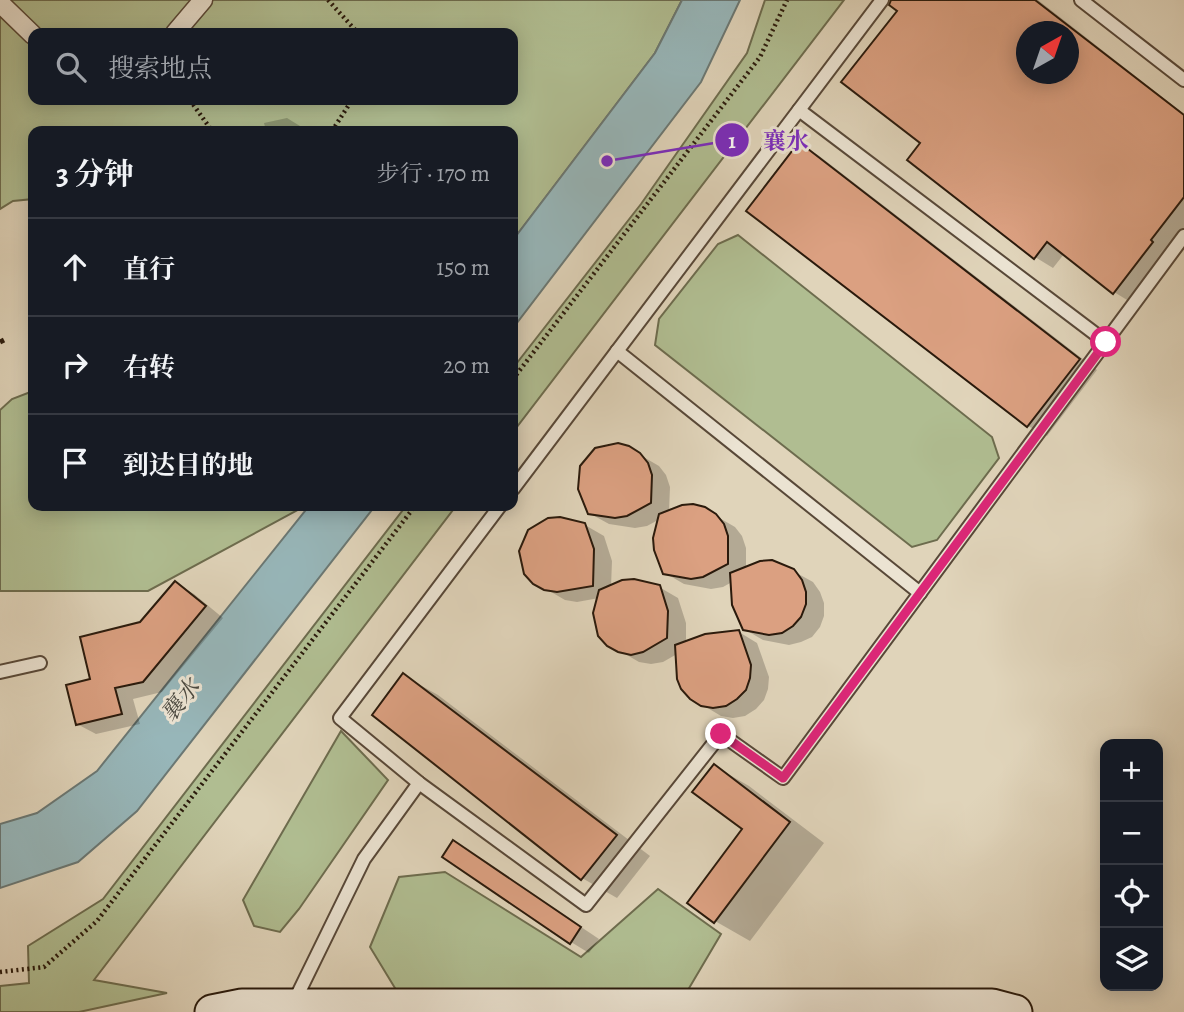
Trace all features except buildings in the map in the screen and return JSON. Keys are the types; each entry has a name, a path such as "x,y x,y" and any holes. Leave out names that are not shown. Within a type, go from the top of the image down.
{"main road":[{"path":"212,1012 242,1006 292,1005 992,1006 1015,1012"}],"street":[{"path":"179,28 203,0"},
{"path":"0,3 28,30"}],"lane":[{"path":"518,482 882,0"},
{"path":"1082,0 1184,80"},
{"path":"799,110 1106,342"},
{"path":"496,511 340,718 419,783 586,905 721,734 783,778 1184,236"},
{"path":"617,351 920,593"},
{"path":"0,672 40,663"},
{"path":"292,1005 364,859 419,783"}],"path":[{"path":"328,0 353,28"},
{"path":"518,372 760,57 787,0"},
{"path":"194,105 208,126"},
{"path":"335,126 349,105"},
{"path":"0,972 44,967 97,920 411,511"}],"green space":[{"path":"0,0 682,0 655,53 518,233 518,126 28,126 28,200 13,201 0,209"},
{"path":"765,0 844,0 518,425 518,362 641,204 747,53"},
{"path":"738,235 992,437 999,458 937,540 912,547 655,345 659,319 718,244"},
{"path":"28,393 28,511 296,511 148,591 0,591 0,410 12,399"},
{"path":"402,511 452,511 94,980 167,993 79,1012 0,1012 0,986 29,983 28,946 103,899"},
{"path":"341,731 388,780 299,909 280,932 254,926 243,900"},
{"path":"445,872 581,957 658,889 721,934 685,995 398,993 370,947 399,877"}],"water":[{"path":"682,0 740,0 701,82 518,321 518,233 655,53"},
{"name":"襄水","path":"305,511 371,511 137,811 78,862 0,888 0,824 37,813 97,771"}],"railway":[{"path":"0,342 4,340"}],"place":[{"name":"襄水","path":"607,161"}],"route":[{"path":"721,734 783,778 1106,342"}]}
